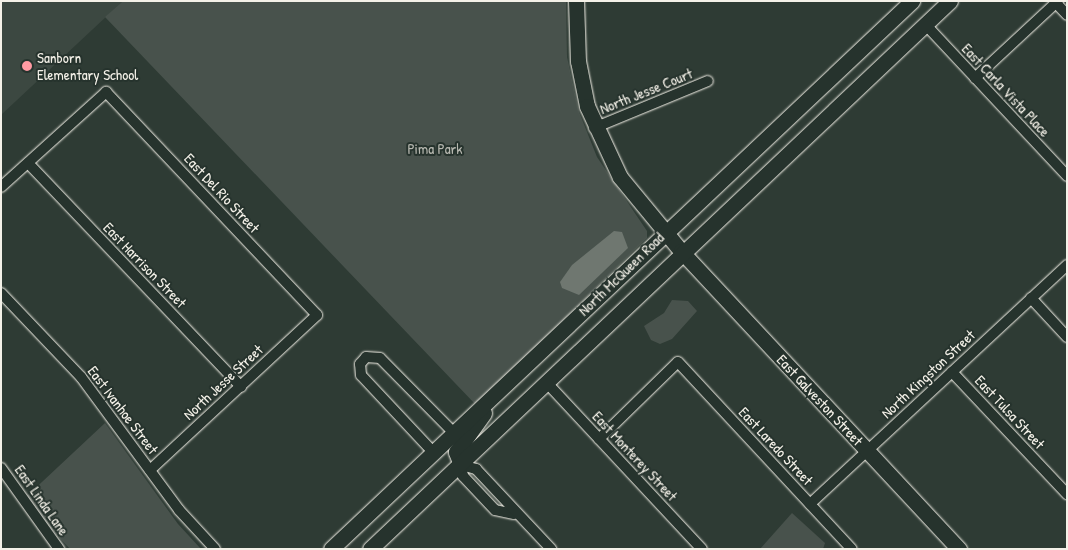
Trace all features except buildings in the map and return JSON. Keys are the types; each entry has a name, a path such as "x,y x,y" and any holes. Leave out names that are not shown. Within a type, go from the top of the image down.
{"main road":[{"name":"East Galveston Street","path":"576,1 578,61 594,128 620,178 681,251 959,549"},
{"name":"North McQueen Road","path":"332,549 664,232 912,1"},
{"name":"North McQueen Road","path":"370,549 547,383 681,251 950,1"},
{"path":"460,465 456,452 482,419 482,407"}],"street":[{"path":"975,78 1057,2 1067,15"},
{"name":"East Carla Vista Place","path":"925,24 1067,176"},
{"name":"North Jesse Court","path":"594,128 708,81"},
{"name":"East Del Rio Street","path":"28,163 106,92 317,315"},
{"path":"1,187 28,163"},
{"name":"East Harrison Street","path":"28,163 241,387"},
{"name":"North Kingston Street","path":"810,504 1067,264"},
{"name":"East Ivanhoe Street","path":"1,293 81,377 150,470 215,549"},
{"path":"1031,298 1067,337"},
{"name":"North Jesse Street","path":"150,470 317,315"},
{"path":"433,452 361,375 360,364 366,357 380,358 454,433"},
{"name":"East Laredo Street","path":"599,438 678,362 850,548"},
{"name":"East Tulsa Street","path":"952,372 1067,494"},
{"name":"East Monterey Street","path":"547,383 702,549"},
{"path":"460,465 463,476 494,510 514,514 551,549"},
{"name":"East Linda Lane","path":"1,468 59,549"}],"shaded area":[{"name":"Sanborn Elementary School","path":"1,1 123,1 1,115"},
{"path":"614,231 622,232 628,248 579,295 562,288 560,282 572,265"}],"green space":[{"name":"Pima Park","path":"123,1 566,1 567,57 579,112 597,157 647,231 647,238 476,405 105,17"},
{"path":"672,300 688,301 697,311 672,339 660,344 651,340 644,326 664,313"},
{"path":"105,423 178,524 201,549 70,549 43,520 27,496"},
{"path":"792,513 825,543 823,549 760,549"}],"place":[{"name":"Sanborn Elementary School","path":"27,66"}]}
